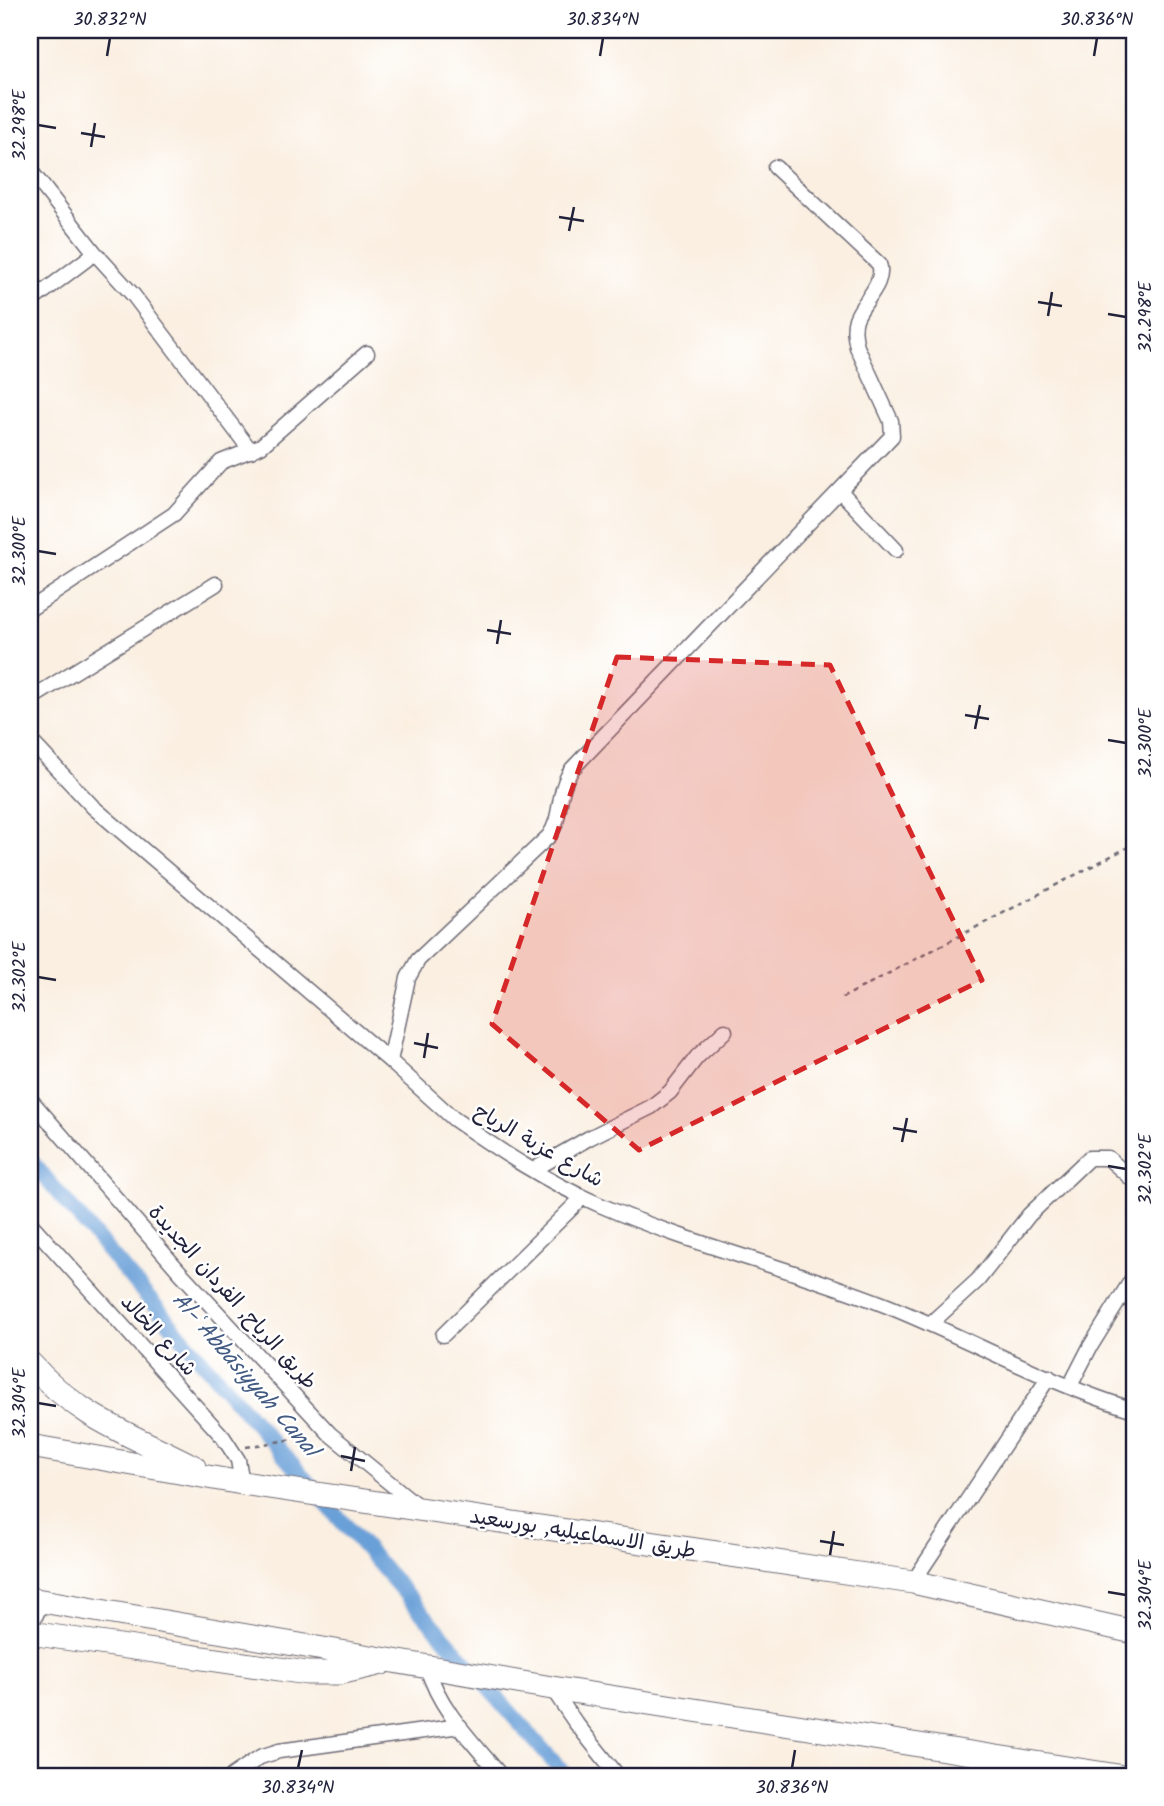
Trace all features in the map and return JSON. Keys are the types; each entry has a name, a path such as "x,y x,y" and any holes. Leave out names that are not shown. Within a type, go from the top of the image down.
{"highway":[{"path":"30,1363 60,1394 98,1420 216,1478"},
{"name":"طريق الاسماعيليه, بورسعيد","path":"30,1446 242,1483 913,1582 1134,1632"},
{"path":"36,1601 527,1684 1118,1776"},
{"path":"35,1632 307,1673 356,1670 389,1661"}],"street":[{"path":"390,1061 408,978 418,960 549,836 555,825 561,789 572,769 890,440 893,431 891,421 857,347 854,328 877,283 881,269 874,259 775,167"},
{"path":"30,170 95,253 134,296 251,451"},
{"path":"30,302 95,253"},
{"path":"30,609 174,514 221,462 261,446 367,353"},
{"path":"840,491 896,550"},
{"path":"30,699 216,584"},
{"name":"شارع عزبة الرياح","path":"30,740 93,807 454,1119 533,1171 649,1225 824,1282 930,1324 1070,1386 1132,1404"},
{"path":"533,1171 589,1138 651,1107 670,1092 697,1057 725,1031"},
{"name":"طريق الرياح, الفردان الجديدة","path":"30,1099 179,1271 330,1434 411,1507"},
{"path":"930,1324 978,1280 1028,1215 1089,1158 1108,1158 1134,1181"},
{"path":"443,1335 583,1196"},
{"name":"شارع الخالد","path":"30,1223 233,1449 241,1471 242,1483"},
{"path":"1070,1386 1090,1347 1134,1276"},
{"path":"913,1582 1049,1377"},
{"path":"35,1632 36,1601"},
{"path":"427,1667 439,1699 501,1776"},
{"path":"552,1688 575,1723 618,1776"},
{"path":"232,1776 260,1757 279,1751 460,1726"}],"path":[{"path":"842,998 1134,844"},
{"path":"243,1448 312,1437"}],"highlighted area":[{"path":"617,657 830,665 982,980 639,1150 492,1024"}],"waterway":[{"name":"Al-ʿAbbāsiyyah Canal","path":"30,1160 258,1426 566,1776"}]}
